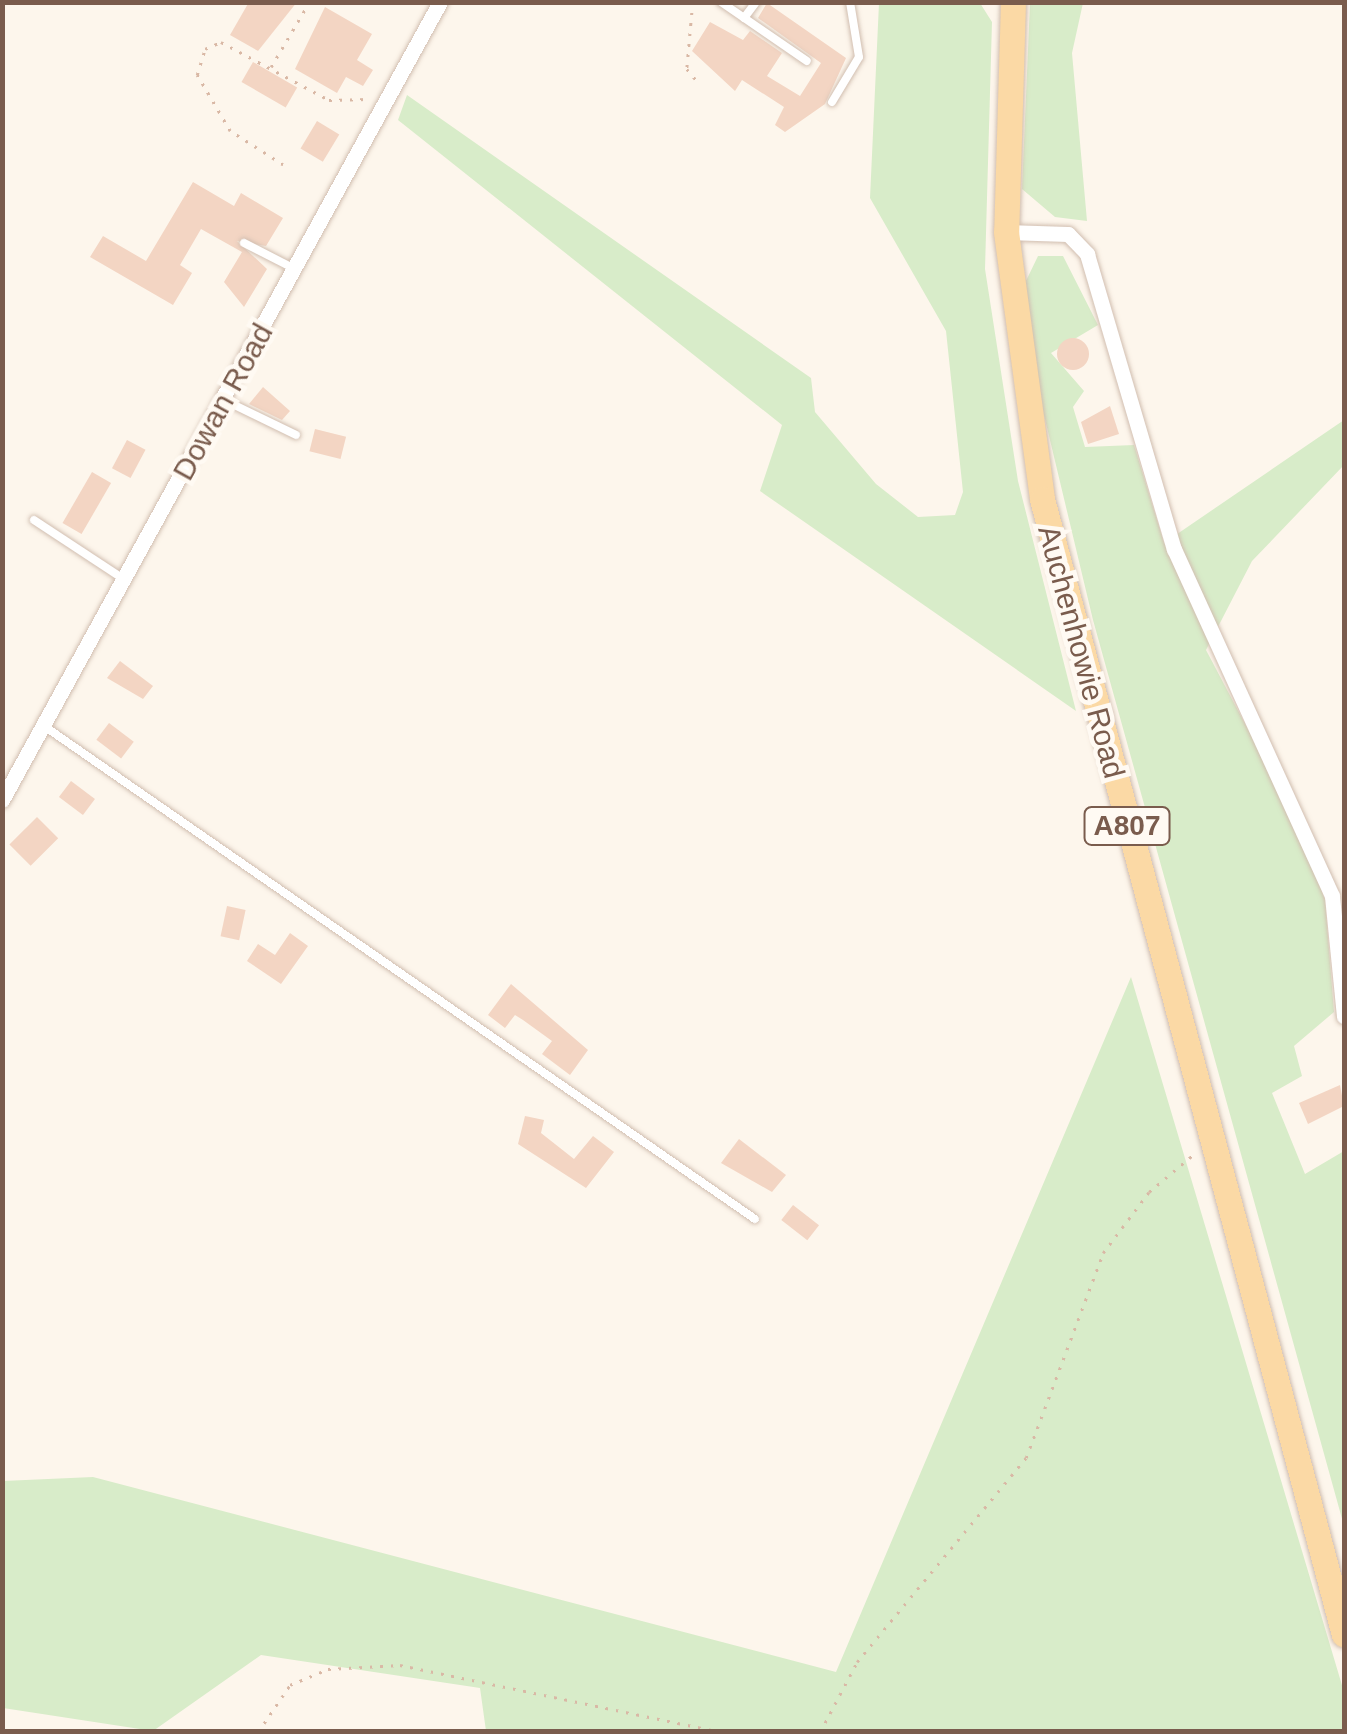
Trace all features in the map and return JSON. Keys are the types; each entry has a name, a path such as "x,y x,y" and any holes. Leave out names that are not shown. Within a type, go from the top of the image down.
{"main road":[{"name":"Auchenhowie Road","path":"1013,2 1006,232 1042,499 1344,1635"}],"street":[{"name":"Dowan Road","path":"2,800 440,2"},
{"path":"1006,232 1068,234 1087,254 1174,549 1332,896 1344,1016"}],"lane":[{"path":"721,2 806,62"},
{"path":"744,18 756,2"},
{"path":"832,102 859,57 850,2"},
{"path":"244,243 295,269"},
{"path":"224,400 296,435"},
{"path":"34,520 125,580"},
{"path":"44,726 755,1219"}],"path":[{"path":"694,2 687,69 697,81"},
{"path":"270,69 307,6"},
{"path":"282,164 230,131 196,75 205,50 221,42 329,100 385,104"},
{"path":"820,1732 858,1662 1026,1458 1102,1254 1149,1192 1213,1147"},
{"path":"258,1732 290,1685 328,1669 400,1664 721,1732"}],"green space":[{"path":"879,3 980,3 992,22 985,269 1018,481 1076,711 760,491 782,425 398,120 407,95 811,378 815,412 876,484 918,517 955,515 963,492 946,331 870,198"},
{"path":"1030,3 1083,3 1072,53 1087,221 1055,217 1022,189"},
{"path":"1038,256 1063,256 1098,325 1051,353 1084,391 1073,407 1085,447 1134,445 1164,543 1344,420 1344,465 1252,561 1206,650 1299,826 1325,900 1334,1012 1294,1046 1302,1076 1272,1093 1305,1174 1344,1151 1344,1526 1093,620 1039,394 1025,283"},
{"path":"1131,977 1344,1692 1344,1731 486,1731 480,1688 261,1655 153,1731 3,1708 3,1481 93,1477 836,1672"}],"building":[{"path":"249,2 297,2 258,51 230,35"},
{"path":"767,3 846,58 825,104 785,132 775,125 784,107 742,80 735,91 692,51 710,22 743,40 750,31 782,53 767,76 800,96 821,63 758,18"},
{"path":"325,7 372,34 357,60 373,70 363,86 346,77 337,93 295,69"},
{"path":"253,62 297,87 286,107 242,82"},
{"path":"317,121 339,134 323,162 301,148"},
{"path":"193,182 234,206 241,193 283,218 266,246 237,241 267,269 244,307 224,282 242,252 201,229 180,265 192,273 173,305 90,257 103,236 146,261"},
{"path":"1073,338 1084,343 1089,354 1084,365 1073,370 1062,365 1057,354 1062,343"},
{"path":"263,387 290,411 282,420 249,404"},
{"path":"1110,406 1119,434 1088,444 1081,422"},
{"path":"315,429 346,437 340,459 309,451"},
{"path":"127,440 146,450 131,478 112,468"},
{"path":"92,472 111,483 82,534 63,523"},
{"path":"120,661 153,686 143,699 107,678"},
{"path":"109,723 134,742 121,758 96,740"},
{"path":"71,781 95,799 83,815 59,797"},
{"path":"37,817 58,838 31,866 9,845"},
{"path":"227,906 246,910 239,940 221,936"},
{"path":"290,933 308,946 281,984 247,961 258,944 275,955"},
{"path":"511,984 588,1050 570,1075 542,1054 552,1041 515,1015 505,1028 488,1015"},
{"path":"1340,1085 1344,1106 1308,1124 1299,1103"},
{"path":"525,1116 544,1120 541,1133 574,1159 593,1136 614,1152 586,1188 518,1144"},
{"path":"739,1139 786,1175 772,1192 721,1163"},
{"path":"793,1205 819,1225 807,1240 781,1220"}]}
